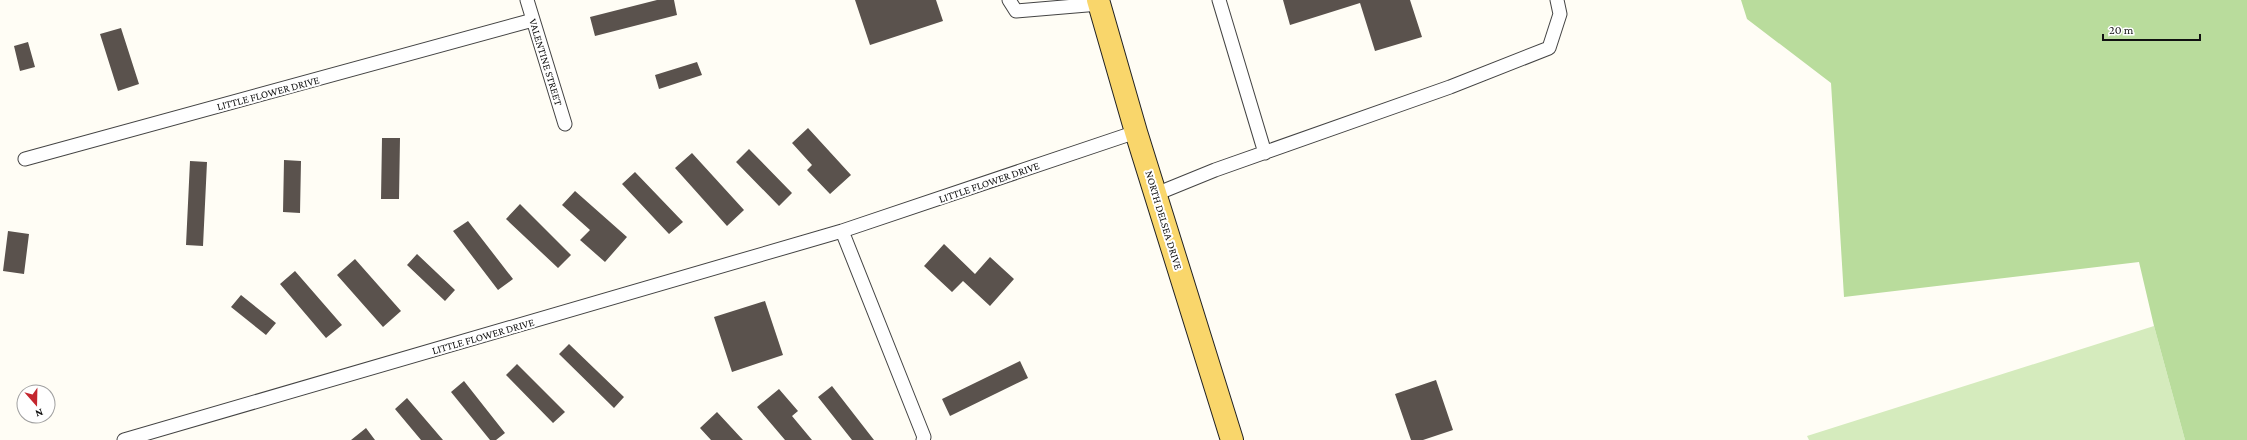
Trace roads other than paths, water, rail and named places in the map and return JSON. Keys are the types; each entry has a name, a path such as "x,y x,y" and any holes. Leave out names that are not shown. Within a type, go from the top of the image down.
{"main road":[{"name":"NORTH DELSEA DRIVE","path":"1098,2 1136,132 1232,440"}],"lane":[{"name":"VALENTINE STREET","path":"527,0 565,124"},
{"path":"1009,0 1016,11 1098,2"},
{"path":"1219,0 1265,153"},
{"path":"1156,194 1265,153 1450,87 1548,48 1560,14 1557,0"},
{"name":"LITTLE FLOWER DRIVE","path":"25,159 533,20"},
{"name":"LITTLE FLOWER DRIVE","path":"124,440 842,231 1136,132"},
{"path":"842,231 924,437 923,440"}]}
